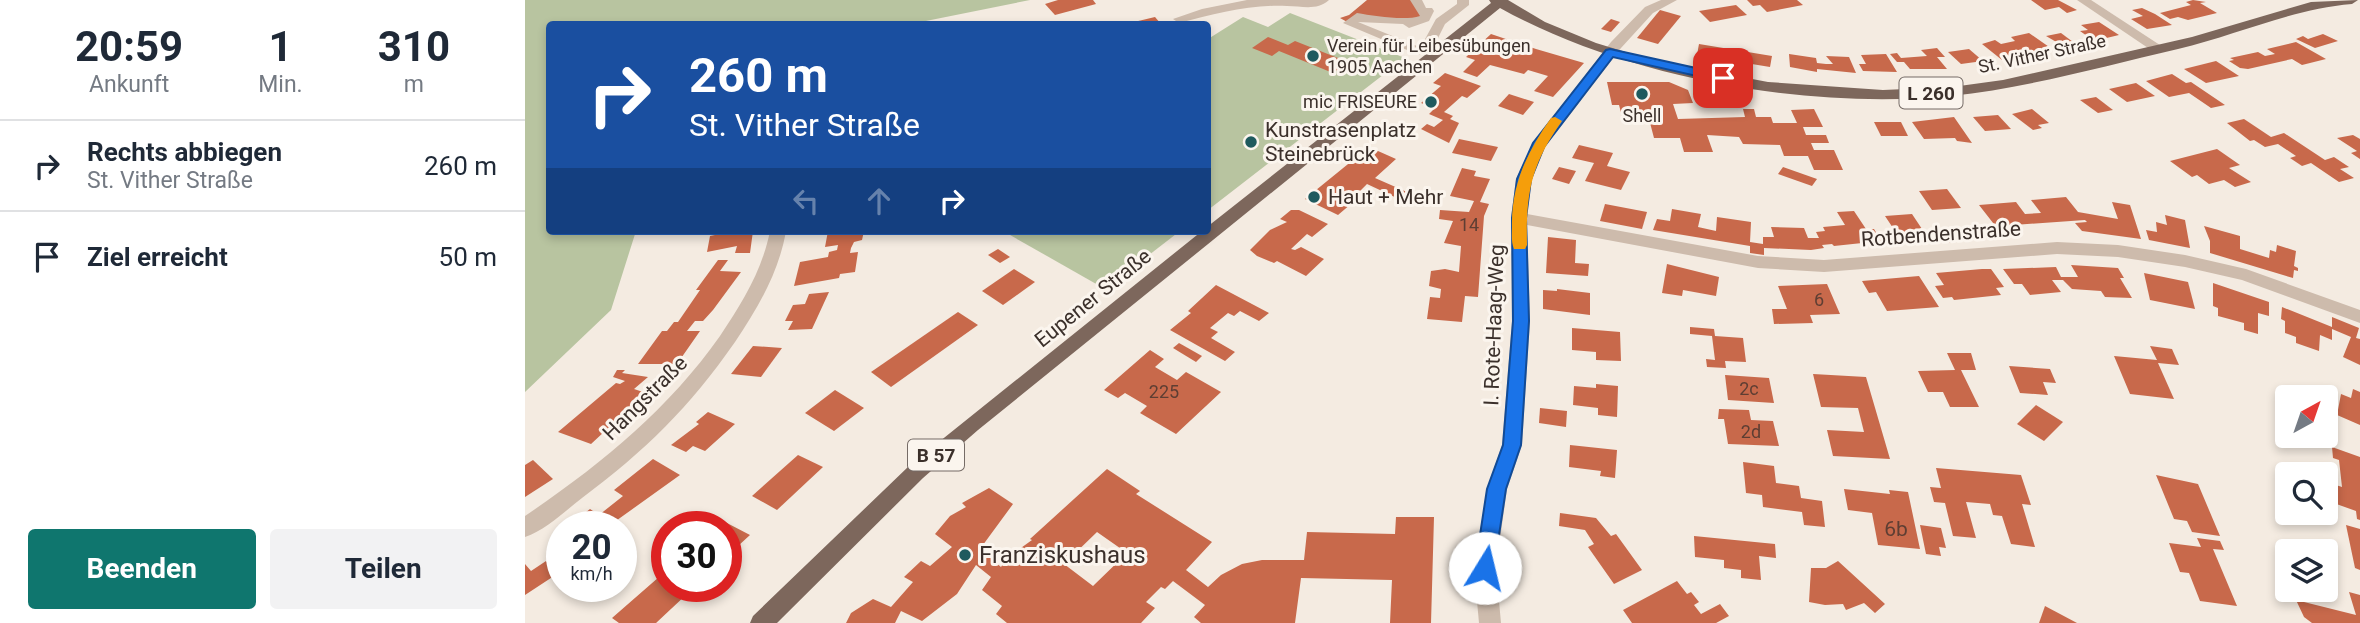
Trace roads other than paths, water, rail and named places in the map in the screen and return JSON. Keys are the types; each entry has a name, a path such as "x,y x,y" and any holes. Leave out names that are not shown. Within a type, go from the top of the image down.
{"main road":[{"name":"St. Vither Straße","path":"1610,52 1697,74 1755,84 1860,93 1935,93 2004,84 2219,36 2291,9 2360,0"},
{"name":"L 260","path":"1499,1 1552,31 1610,52"},
{"name":"Eupener Straße","path":"1211,232 1499,1"},
{"name":"Eupener Straße","path":"761,623 902,485 971,425 1208,235"}],"street":[{"path":"1178,19 1216,7 1238,4 1290,2 1308,5 1322,0"},
{"path":"1416,0 1422,12 1427,11 1425,19 1420,21 1409,24 1408,20 1382,21 1357,17 1349,23 1419,51 1429,43 1440,22 1463,5 1463,0"},
{"path":"2083,0 2159,49"},
{"name":"I. Rote-Haag-Weg","path":"1490,623 1485,568 1497,489 1512,445 1519,348 1519,218 1524,179 1538,146 1610,52 1649,10 1669,1"},
{"name":"Rotbendenstraße","path":"1519,218 1758,262 1824,267 2057,248 2118,251 2185,261 2246,275 2360,317"},
{"name":"Hangstraße","path":"525,528 636,444 693,388 747,309 772,257 777,235"}],"place":[{"name":"Verein für Leibesübungen 1905 Aachen","path":"1313,56"},
{"name":"Shell","path":"1642,94"},
{"name":"mic FRISEURE","path":"1431,102"},
{"name":"Kunstrasenplatz Steinebrück","path":"1251,142"},
{"name":"Haut + Mehr","path":"1314,197"},
{"name":"Franziskushaus","path":"965,555"}]}
